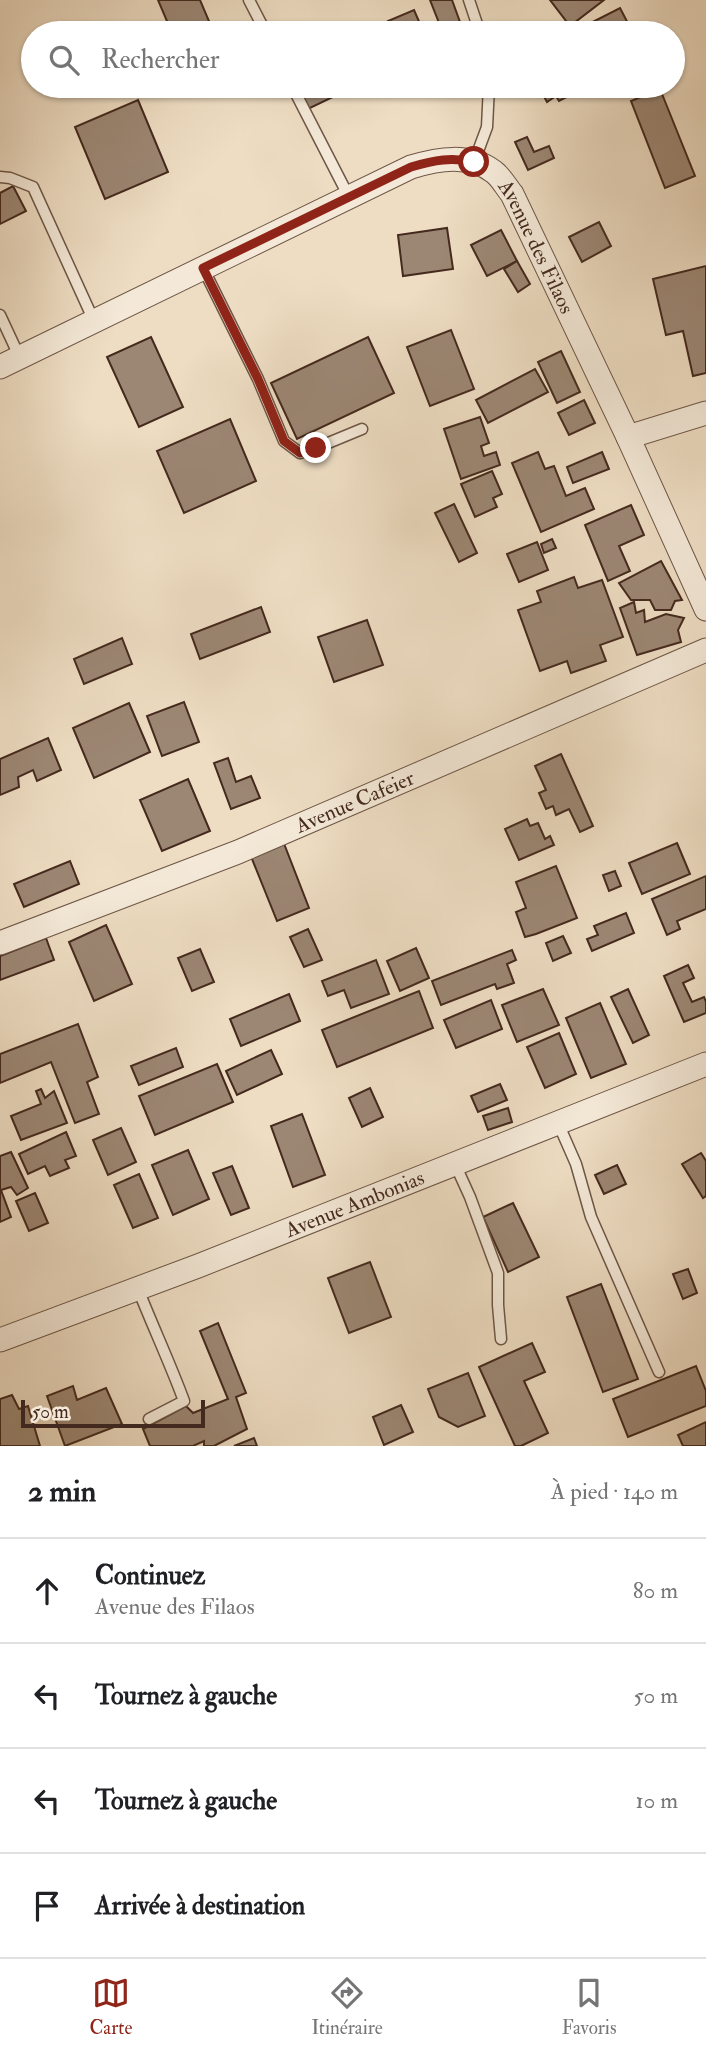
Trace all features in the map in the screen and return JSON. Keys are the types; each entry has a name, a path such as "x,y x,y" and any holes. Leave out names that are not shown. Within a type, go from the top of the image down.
{"street":[{"name":"Avenue des Filaos","path":"10,362 411,167 456,158 474,162 494,172 512,194 628,437 706,609"},
{"path":"628,437 706,413"},
{"name":"Avenue Cafeier","path":"0,943 239,852 706,650"},
{"name":"Avenue Ambonias","path":"0,1340 138,1289 706,1064"}],"lane":[{"path":"249,0 260,21"},
{"path":"469,0 476,21"},
{"path":"298,98 349,197"},
{"path":"474,162 487,127 488,98"},
{"path":"0,177 33,187 94,321"},
{"path":"203,268 258,379 284,441 300,453 362,429"},
{"path":"0,315 10,362"},
{"path":"558,1123 576,1164 591,1217 659,1372"},
{"path":"455,1164 498,1273 501,1339"},
{"path":"138,1289 184,1401 149,1419"}],"building":[{"path":"158,0 200,0 209,21 167,21"},
{"path":"430,0 452,0 460,21 438,21"},
{"path":"550,0 604,0 577,21 566,21"},
{"path":"620,8 627,21 595,21"},
{"path":"414,10 419,21 388,21"},
{"path":"303,98 331,98 308,109"},
{"path":"638,98 664,98 695,176 665,188 631,101"},
{"path":"138,100 168,172 105,199 75,127"},
{"path":"527,137 534,152 549,146 554,158 528,170 515,142"},
{"path":"13,186 26,211 0,224 0,193"},
{"path":"599,222 611,246 582,262 569,237"},
{"path":"447,228 453,269 403,276 398,235"},
{"path":"501,230 517,261 487,276 471,245"},
{"path":"517,261 530,284 518,292 504,269"},
{"path":"706,266 706,373 693,376 683,331 666,335 653,279"},
{"path":"451,330 474,389 430,406 407,347"},
{"path":"151,337 183,407 139,427 107,357"},
{"path":"368,337 394,393 297,439 271,383"},
{"path":"561,351 580,392 557,403 538,362"},
{"path":"535,369 548,392 488,423 476,400"},
{"path":"584,400 595,423 569,435 558,413"},
{"path":"480,417 489,443 481,446 484,456 496,452 500,465 461,479 444,429"},
{"path":"230,419 256,481 184,513 157,451"},
{"path":"538,452 545,469 554,466 566,496 585,488 594,509 541,532 512,463"},
{"path":"602,452 609,469 573,483 567,467"},
{"path":"492,471 502,494 493,498 497,507 475,517 461,484"},
{"path":"454,504 477,553 459,562 435,513"},
{"path":"631,505 644,535 619,546 630,571 608,581 585,525"},
{"path":"552,539 556,548 544,553 541,544"},
{"path":"537,542 548,570 519,582 507,554"},
{"path":"661,561 682,600 675,601 671,610 655,610 650,600 631,600 619,583"},
{"path":"574,577 578,588 602,580 623,637 600,645 606,661 571,673 567,661 540,671 518,610 541,602 537,591"},
{"path":"634,602 636,613 644,610 645,622 666,614 684,618 678,630 681,642 637,655 620,608"},
{"path":"261,607 270,632 200,659 191,634"},
{"path":"367,620 383,665 334,682 318,637"},
{"path":"122,638 132,664 84,684 74,659"},
{"path":"184,702 199,742 162,756 147,716"},
{"path":"129,703 150,752 94,778 73,728"},
{"path":"48,738 61,770 37,781 33,770 18,777 19,787 0,795 0,759"},
{"path":"561,754 593,826 580,832 569,809 556,815 553,806 546,809 539,793 546,790 535,766"},
{"path":"228,758 236,782 251,776 260,798 231,809 214,763"},
{"path":"188,779 210,831 162,851 140,800"},
{"path":"527,819 530,826 538,823 545,839 550,836 554,845 519,860 505,829"},
{"path":"283,841 309,908 277,921 250,854"},
{"path":"677,843 690,874 642,894 629,863"},
{"path":"70,861 79,884 24,907 14,884"},
{"path":"556,866 577,918 525,937 516,912 526,908 516,882"},
{"path":"615,871 621,886 609,891 603,875"},
{"path":"706,876 706,909 677,921 680,929 667,935 652,899"},
{"path":"626,913 634,933 592,951 587,939 598,935 594,926"},
{"path":"106,925 132,984 94,1001 69,942"},
{"path":"308,929 322,960 304,967 290,937"},
{"path":"563,936 571,953 553,961 546,943"},
{"path":"46,938 54,960 0,980 0,956"},
{"path":"416,948 429,978 400,991 387,961"},
{"path":"200,949 214,982 192,991 178,958"},
{"path":"512,950 516,960 507,964 514,983 497,989 495,984 441,1005 432,981"},
{"path":"376,960 389,994 351,1008 344,990 328,996 322,981"},
{"path":"688,965 694,978 683,983 692,1002 704,997 706,1013 684,1022 664,976"},
{"path":"543,989 559,1025 517,1042 502,1005"},
{"path":"628,989 649,1035 633,1043 611,997"},
{"path":"419,991 433,1028 337,1067 322,1030"},
{"path":"289,994 300,1021 241,1046 230,1019"},
{"path":"491,1000 502,1029 456,1048 444,1020"},
{"path":"600,1003 626,1064 591,1078 566,1018"},
{"path":"78,1024 98,1077 87,1082 99,1114 75,1123 51,1062 0,1083 0,1054"},
{"path":"559,1033 576,1074 545,1088 527,1047"},
{"path":"176,1048 183,1067 139,1085 131,1066"},
{"path":"271,1050 282,1074 237,1095 226,1071"},
{"path":"217,1064 233,1102 155,1135 139,1096"},
{"path":"500,1084 507,1100 478,1112 471,1096"},
{"path":"370,1088 383,1117 362,1127 349,1098"},
{"path":"41,1089 45,1098 54,1091 67,1123 21,1140 11,1116 41,1104 36,1091"},
{"path":"508,1108 512,1122 488,1130 483,1116"},
{"path":"302,1114 325,1175 293,1187 271,1126"},
{"path":"121,1128 136,1162 108,1175 93,1140"},
{"path":"66,1132 76,1156 65,1160 69,1168 50,1176 45,1166 28,1174 19,1154"},
{"path":"188,1150 209,1199 173,1215 152,1165"},
{"path":"11,1152 28,1188 17,1195 11,1187 1,1190 11,1217 0,1222 0,1156"},
{"path":"701,1153 706,1161 706,1196 703,1198 682,1164"},
{"path":"617,1165 626,1184 604,1194 595,1175"},
{"path":"232,1166 249,1208 231,1215 213,1173"},
{"path":"139,1174 158,1218 133,1228 114,1185"},
{"path":"35,1193 48,1223 29,1231 16,1201"},
{"path":"513,1203 539,1257 508,1272 483,1217"},
{"path":"370,1262 391,1317 349,1333 328,1278"},
{"path":"688,1269 697,1293 683,1299 673,1274"},
{"path":"601,1284 638,1379 603,1392 567,1297"},
{"path":"218,1323 246,1393 236,1397 247,1429 214,1446 204,1446 204,1441 193,1446 150,1446 143,1429 186,1406 193,1413 228,1399 200,1331"},
{"path":"532,1343 545,1372 524,1381 548,1433 521,1446 515,1446 479,1367"},
{"path":"696,1366 706,1391 706,1406 628,1437 613,1399"},
{"path":"468,1373 485,1416 458,1427 439,1417 428,1389"},
{"path":"73,1386 77,1400 106,1388 122,1424 65,1446 47,1396"},
{"path":"12,1395 19,1409 28,1406 40,1446 0,1446 0,1399"},
{"path":"401,1405 413,1432 384,1445 373,1417"},
{"path":"706,1422 706,1446 683,1446 678,1435"},
{"path":"254,1438 257,1446 234,1446"}],"route":[{"path":"316,448 300,453 284,441 258,379 203,268 411,167 456,158 474,162"}]}
